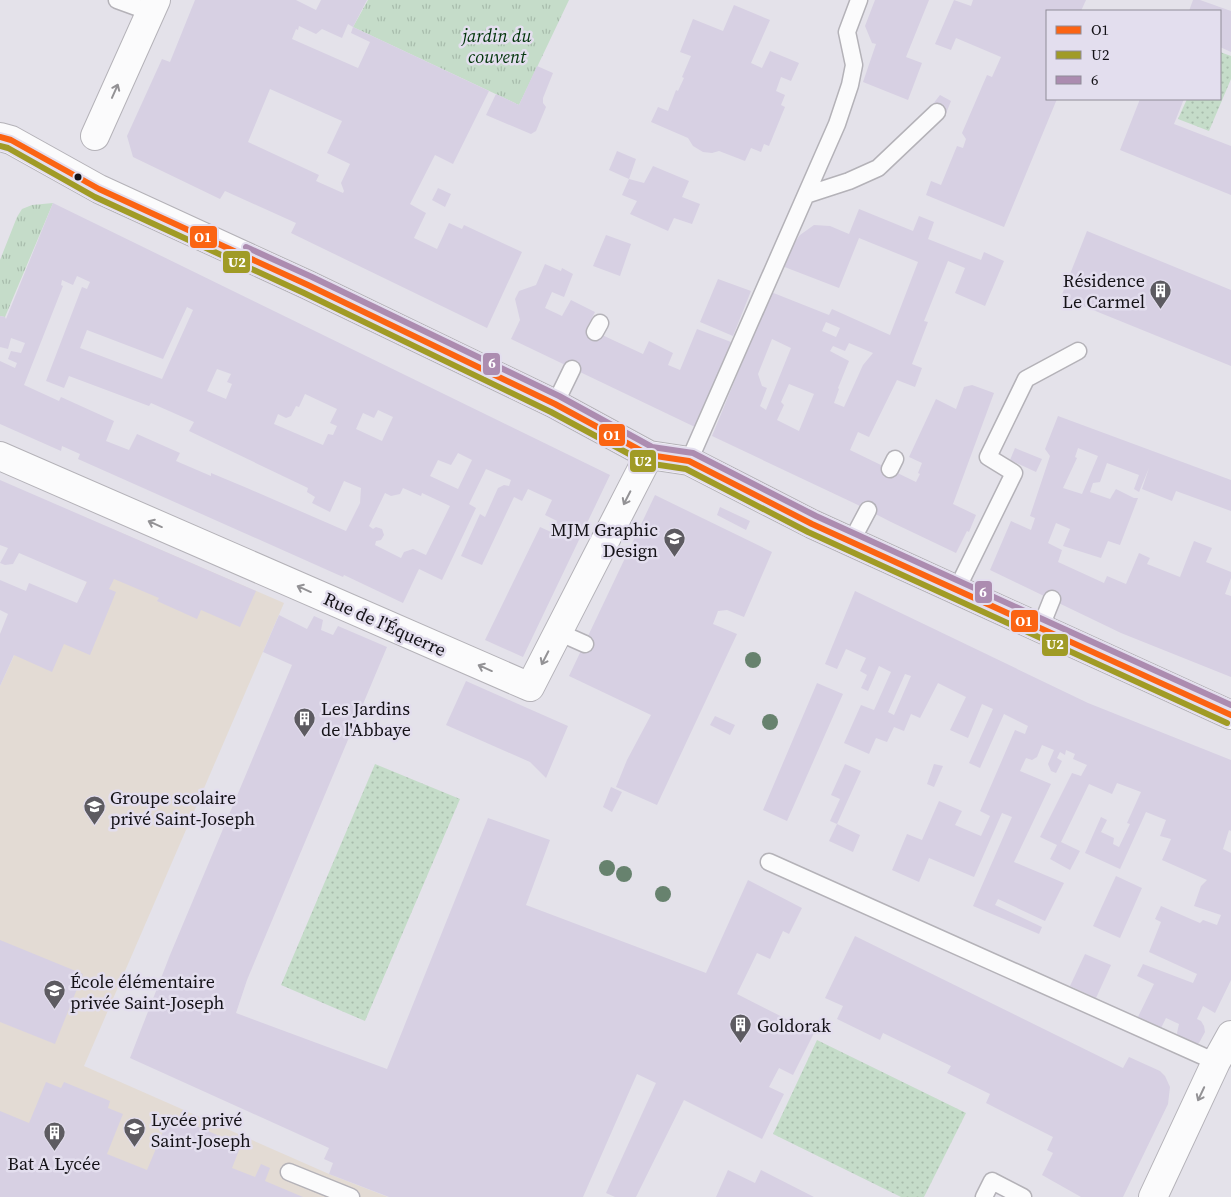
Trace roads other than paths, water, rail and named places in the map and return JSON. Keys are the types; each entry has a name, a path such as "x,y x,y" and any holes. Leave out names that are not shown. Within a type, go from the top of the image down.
{"street":[{"path":"95,136 153,6"},
{"path":"0,137 12,140 99,189 308,285 555,404 649,455 689,461 805,521 1231,715"},
{"name":"Rue de l'Équerre","path":"0,456 530,687 649,455"},
{"path":"1152,1197 1224,1066 1231,1035"}],"lane":[{"path":"117,0 153,6"},
{"path":"689,461 805,186 818,168 837,124 850,85 854,65 847,32 860,0"},
{"path":"805,186 849,181 878,168 937,112"},
{"path":"956,590 1014,473 988,457 1026,379 1078,351"},
{"path":"555,404 572,369"},
{"path":"852,542 868,510"},
{"path":"1040,628 1052,600"},
{"path":"558,632 585,644"},
{"path":"770,862 1224,1066"},
{"path":"289,1172 351,1197"},
{"path":"984,1197 992,1181 1023,1197"}],"place":[{"name":"Résidence Le Carmel","path":"1161,309"},
{"name":"MJM Graphic Design","path":"674,558"},
{"name":"Les Jardins de l'Abbaye","path":"305,737"},
{"name":"Groupe scolaire privé Saint-Joseph","path":"94,826"},
{"name":"École élémentaire privée Saint-Joseph","path":"54,1010"},
{"name":"Goldorak","path":"741,1044"},
{"name":"Lycée privé Saint-Joseph","path":"135,1148"},
{"name":"Bat A Lycée","path":"54,1152"}],"park label":[{"name":"jardin du couvent","path":"497,45"}]}
